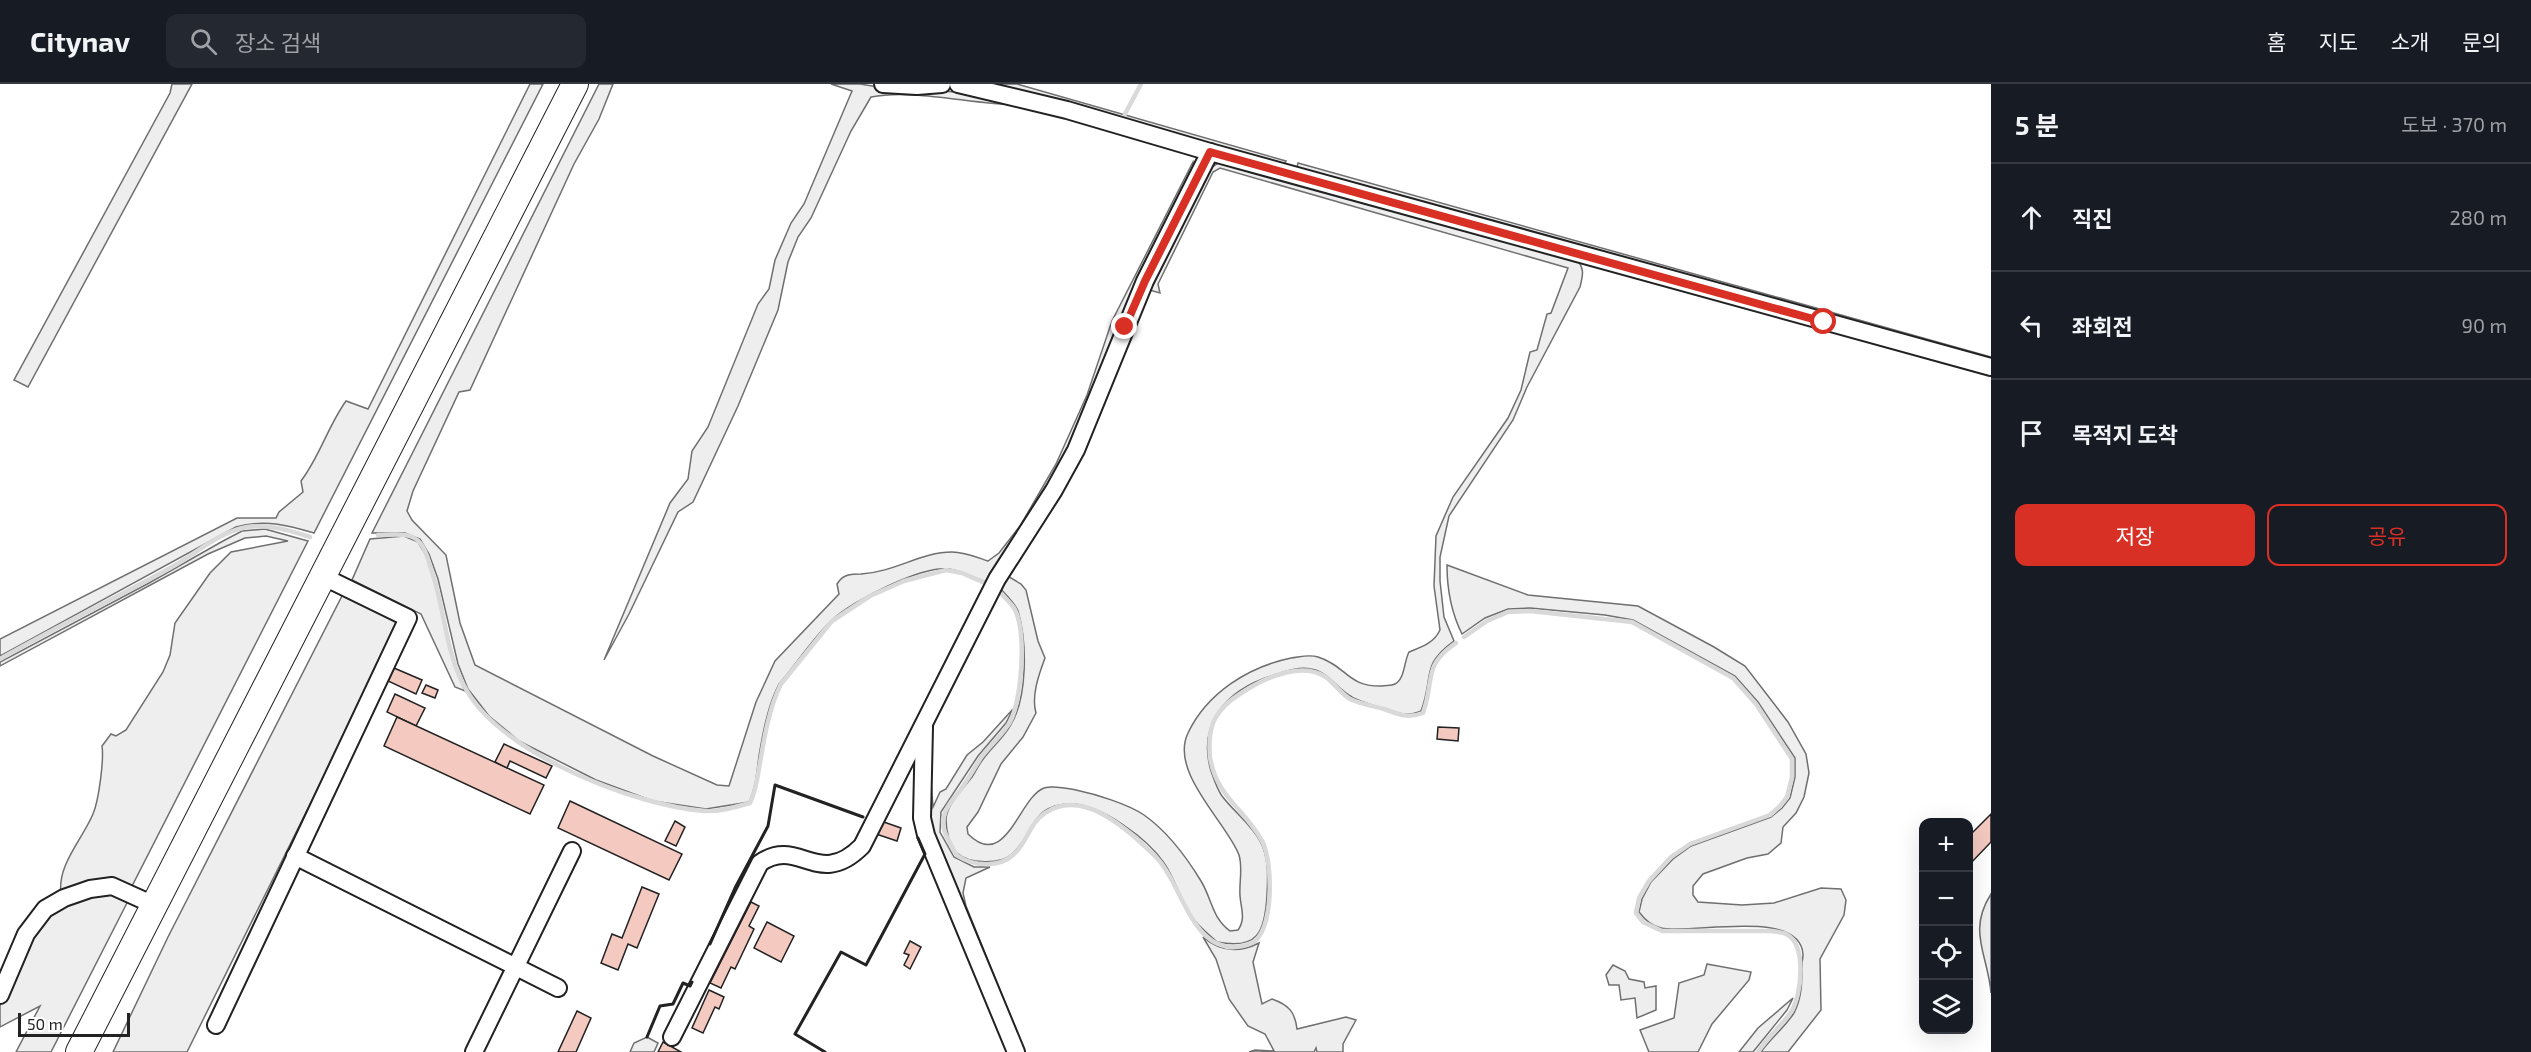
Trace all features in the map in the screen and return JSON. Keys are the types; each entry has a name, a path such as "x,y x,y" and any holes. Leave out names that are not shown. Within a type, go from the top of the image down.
{"highway":[{"path":"79,1052 575,84"}],"street":[{"path":"883,84 917,86 942,84"},
{"path":"958,84 1067,110 1210,152 1991,367"},
{"path":"672,1037 760,863 769,857 783,854 828,865 842,863 861,846 997,579 1054,490 1076,450 1145,281 1210,152"},
{"path":"216,1025 408,618 322,576"},
{"path":"924,723 922,818 926,835 1017,1052"},
{"path":"474,1052 572,851"},
{"path":"296,856 558,988"},
{"path":"0,995 26,934 45,909 64,898 90,889 112,886 154,904"}],"shaded area":[{"path":"172,84 192,84 28,387 14,380 170,93"},
{"path":"530,84 543,84 314,533 285,525 266,523 236,527 0,656 0,639 237,518 276,518 279,512 303,492 301,481 346,401 368,409"},
{"path":"599,84 613,84 599,119 574,164 470,390 459,392 413,491 407,511 412,520 446,555 460,623 475,665 653,756 717,785 729,786 756,702 775,661 839,594 837,584 842,578 885,570 941,553 961,553 988,561 999,553 1020,526 1056,464 1087,395 1112,321 1193,162 1194,169 1074,444 987,582 959,571 937,569 905,578 871,594 832,620 779,684 775,692 766,719 755,785 749,802 706,809 653,801 596,780 519,741 489,716 468,689 458,664 438,579 429,554 420,539 405,533 372,533"},
{"path":"831,84 860,84 897,90 961,92 1024,105 908,95 871,97 851,131 811,218 798,237 788,262 778,310 738,406 693,502 678,512 604,660 670,503 688,479 692,451 708,427 758,304 769,289 775,260 791,223 804,204 852,91"},
{"path":"980,84 1017,84 1286,161 1282,168"},
{"path":"1220,162 1576,259 1581,265 1582,272 1580,287 1527,387 1513,420 1449,516 1440,557 1440,581 1444,617 1454,641 1436,657 1432,665 1421,711 1404,714 1362,701 1347,694 1323,674 1301,668 1271,676 1241,690 1219,711 1212,724 1208,738 1208,754 1214,781 1222,796 1256,835 1263,847 1267,867 1266,908 1261,928 1250,940 1231,944 1217,942 1194,920 1168,870 1147,844 1123,824 1096,810 1071,804 1048,809 1040,815 1012,854 1000,860 977,861 962,857 954,850 947,828 946,819 949,808 982,760 1010,726 1016,714 1023,685 1023,638 1018,611 998,586 1006,575 1026,590 1038,641 1045,658 1035,692 1036,713 1023,737 1001,764 978,812 967,827 968,834 981,843 992,844 1002,839 1035,794 1048,787 1072,789 1111,800 1144,815 1161,829 1176,845 1195,872 1219,920 1230,931 1238,930 1242,918 1239,855 1233,842 1202,797 1186,764 1184,748 1188,733 1206,706 1218,694 1230,684 1259,668 1291,658 1315,656 1335,665 1361,683 1392,685 1401,678 1409,652 1434,638 1440,630 1434,586 1436,536 1453,497 1508,418 1521,390 1530,352 1537,350 1547,314 1551,313 1568,268 1220,168 1213,172 1158,284 1160,293 1146,289 1207,170"},
{"path":"1298,163 1991,357 1991,362 1301,170 1297,167"},
{"path":"265,529 308,541 131,888 61,894 66,863 95,808 100,780 102,746 111,734 116,736 126,730 163,672 170,655 175,623 210,573 231,552 288,541 266,536 245,538 208,554 0,666 0,662 242,531"},
{"path":"404,536 418,542 426,555 454,665 465,691 455,687 421,614 352,580 370,539"},
{"path":"1447,565 1528,595 1638,606 1745,666 1788,722 1806,754 1809,773 1804,797 1796,813 1783,827 1781,843 1768,854 1747,858 1703,874 1693,886 1693,895 1698,902 1742,905 1774,903 1821,888 1841,889 1846,900 1844,915 1820,959 1821,1010 1788,1052 1761,1052 1794,1013 1799,1001 1803,955 1798,940 1784,932 1765,927 1661,928 1648,922 1639,912 1642,899 1651,882 1673,859 1691,846 1771,817 1790,798 1795,777 1795,758 1758,702 1735,676 1633,620 1530,608 1508,609 1485,618 1462,634 1450,601"},
{"path":"344,592 402,619 187,1052 113,1052 168,937"},
{"path":"1013,709 1006,723 978,756 941,812 940,832 954,857 974,867 990,867 966,878 963,893 966,906 1025,1052 1021,1052 931,836 927,725 932,725 930,770 933,807 940,792 946,789 967,755 983,742"},
{"path":"110,892 129,899 51,1052 16,1052 40,1006 0,1027 0,1002 44,914 72,899"},
{"path":"1991,894 1991,993 1981,943 1980,920"},
{"path":"1203,937 1216,946 1230,949 1244,948 1259,943 1253,962 1262,1004 1272,999 1283,1004 1293,1014 1297,1029 1346,1017 1356,1020 1343,1044 1343,1052 1317,1052 1316,1048 1314,1052 1249,1052 1274,1051 1265,1034 1248,1026 1229,999 1216,959"},
{"path":"1707,964 1751,972 1749,980 1712,1024 1698,1052 1649,1052 1640,1030 1674,1018 1679,983 1704,975"},
{"path":"1613,965 1625,971 1629,979 1644,982 1645,988 1656,986 1656,1010 1637,1018 1635,998 1621,1000 1619,985 1609,985 1606,975"},
{"path":"1793,998 1787,1010 1753,1052 1739,1052 1758,1028"},
{"path":"647,1037 658,1043 654,1052 630,1052 634,1043"}],"building":[{"path":"394,668 422,680 416,694 388,681"},
{"path":"426,685 438,690 435,698 422,693"},
{"path":"395,694 425,708 416,726 387,712"},
{"path":"397,717 544,785 530,814 384,746"},
{"path":"1438,727 1459,728 1458,741 1437,739"},
{"path":"504,744 552,766 546,778 510,761 507,768 495,762"},
{"path":"570,801 682,854 669,880 558,828"},
{"path":"1991,814 1991,842 1973,861 1973,832"},
{"path":"675,821 685,827 676,846 665,841"},
{"path":"881,821 901,828 897,841 876,834"},
{"path":"642,887 659,894 637,948 628,944 618,970 601,963 612,934 622,938"},
{"path":"751,902 759,906 749,926 754,929 735,969 731,967 721,988 710,983"},
{"path":"767,922 794,936 781,962 754,948"},
{"path":"910,941 921,947 910,969 904,965 909,955 904,953"},
{"path":"709,990 724,997 719,1009 715,1007 703,1033 692,1028"},
{"path":"577,1011 591,1018 576,1052 558,1052"},
{"path":"663,1042 681,1052 658,1052"}],"waterway":[{"path":"1125,114 1141,84"},
{"path":"0,659 236,530 255,526 271,527 310,537"},
{"path":"378,535 407,535 417,540 423,547 436,584 450,647 460,677 467,691 485,714 510,736 573,773 608,787 643,799 705,811 722,810 750,803 756,787 768,720 777,692 832,621 870,596 904,581 946,570 962,573 987,584"},
{"path":"998,590 1014,608 1021,632 1018,698 1007,727 980,759 946,810 944,828 955,853 978,864 1001,862 1018,850 1035,822 1045,813 1060,806 1075,805 1090,809 1119,825 1156,857 1203,933 1215,943 1231,947 1250,944 1258,938 1268,912 1270,880 1266,851 1262,841 1225,793 1213,771 1209,744 1213,723 1220,711 1245,690 1259,683 1286,672 1306,671 1324,676 1354,701 1403,715 1417,715 1423,713 1431,674 1438,659 1456,643"},
{"path":"1464,637 1487,621 1508,612 1530,611 1632,622 1733,678 1756,704 1792,759 1792,777 1787,797 1770,815 1690,844 1671,857 1649,881 1639,898 1636,913 1643,922 1662,931 1772,931 1784,933 1793,940 1800,959 1801,970 1795,1004 1758,1052"}],"wall":[{"path":"710,944 735,888 768,826 775,785 863,817"},
{"path":"825,1052 795,1034 841,952 866,965 925,854 918,838"},
{"path":"647,1037 660,1006 673,1004 683,983 690,986 692,982"}],"route":[{"path":"1125,327 1145,281 1210,152 1824,322"}]}
